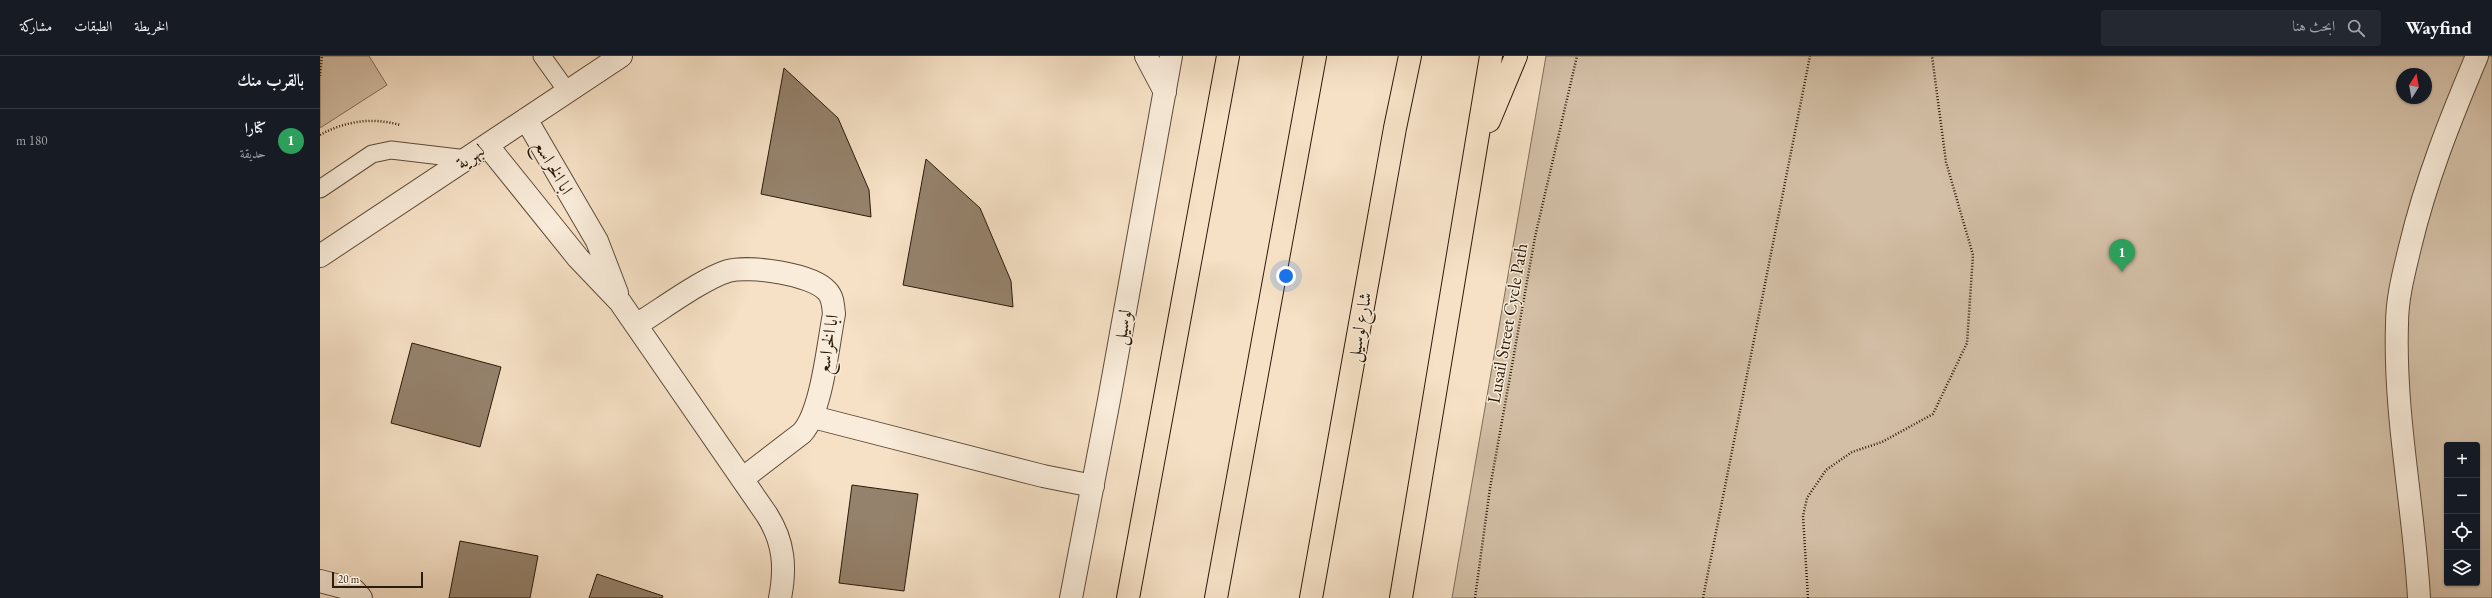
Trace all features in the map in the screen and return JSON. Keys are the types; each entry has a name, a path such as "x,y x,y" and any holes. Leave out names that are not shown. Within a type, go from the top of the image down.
{"highway":[{"path":"1128,598 1228,56"},
{"path":"1216,598 1315,56"},
{"name":"شارع لوسيل","path":"1311,598 1395,128 1410,56"},
{"path":"1402,598 1491,56"},
{"path":"1476,151 1516,56"}],"street":[{"name":"لبهرية","path":"320,256 467,159 567,90 621,56"},
{"path":"1146,56 1165,92"},
{"name":"لوسيل","path":"1071,598 1172,56"},
{"path":"2419,598 2416,542 2400,433 2396,375 2397,322 2403,275 2418,210 2434,160 2477,56"},
{"name":"ابا الخراسع","path":"526,119 597,241 620,302"},
{"name":"ابا الخراسع","path":"487,145 578,258 620,302 777,531 784,562 780,598"},
{"name":"ابا الخراسع","path":"636,325 728,271 756,269 817,283 827,291 833,302 834,314 813,417 802,433 742,479"},
{"path":"813,417 1043,476 1093,486"},
{"path":"320,581 354,590 361,598"}],"lane":[{"path":"542,56 567,90"},
{"path":"320,189 372,154 391,150 467,159"}],"path":[{"path":"320,76 322,56"},
{"name":"Lusail Street Cycle Path","path":"1475,598 1490,488 1535,237 1577,56"},
{"path":"1703,598 1810,56"},
{"path":"1808,598 1803,516 1807,498 1826,470 1852,452 1882,442 1933,414 1967,343 1973,255 1946,162 1932,56"}],"shaded area":[{"path":"320,56 369,56 387,85 320,128"},
{"path":"1546,56 2492,56 2492,598 1452,598"}],"building":[{"path":"784,68 838,118 869,190 871,217 761,194"},
{"path":"926,159 980,208 1011,281 1013,307 903,285"},
{"path":"412,343 501,367 480,447 391,423"},
{"path":"852,485 918,494 904,591 839,583"},
{"path":"460,541 538,556 530,598 449,598"},
{"path":"597,574 663,596 662,598 589,598"}],"place":[{"name":"كتارا","path":"2122,272"}]}
